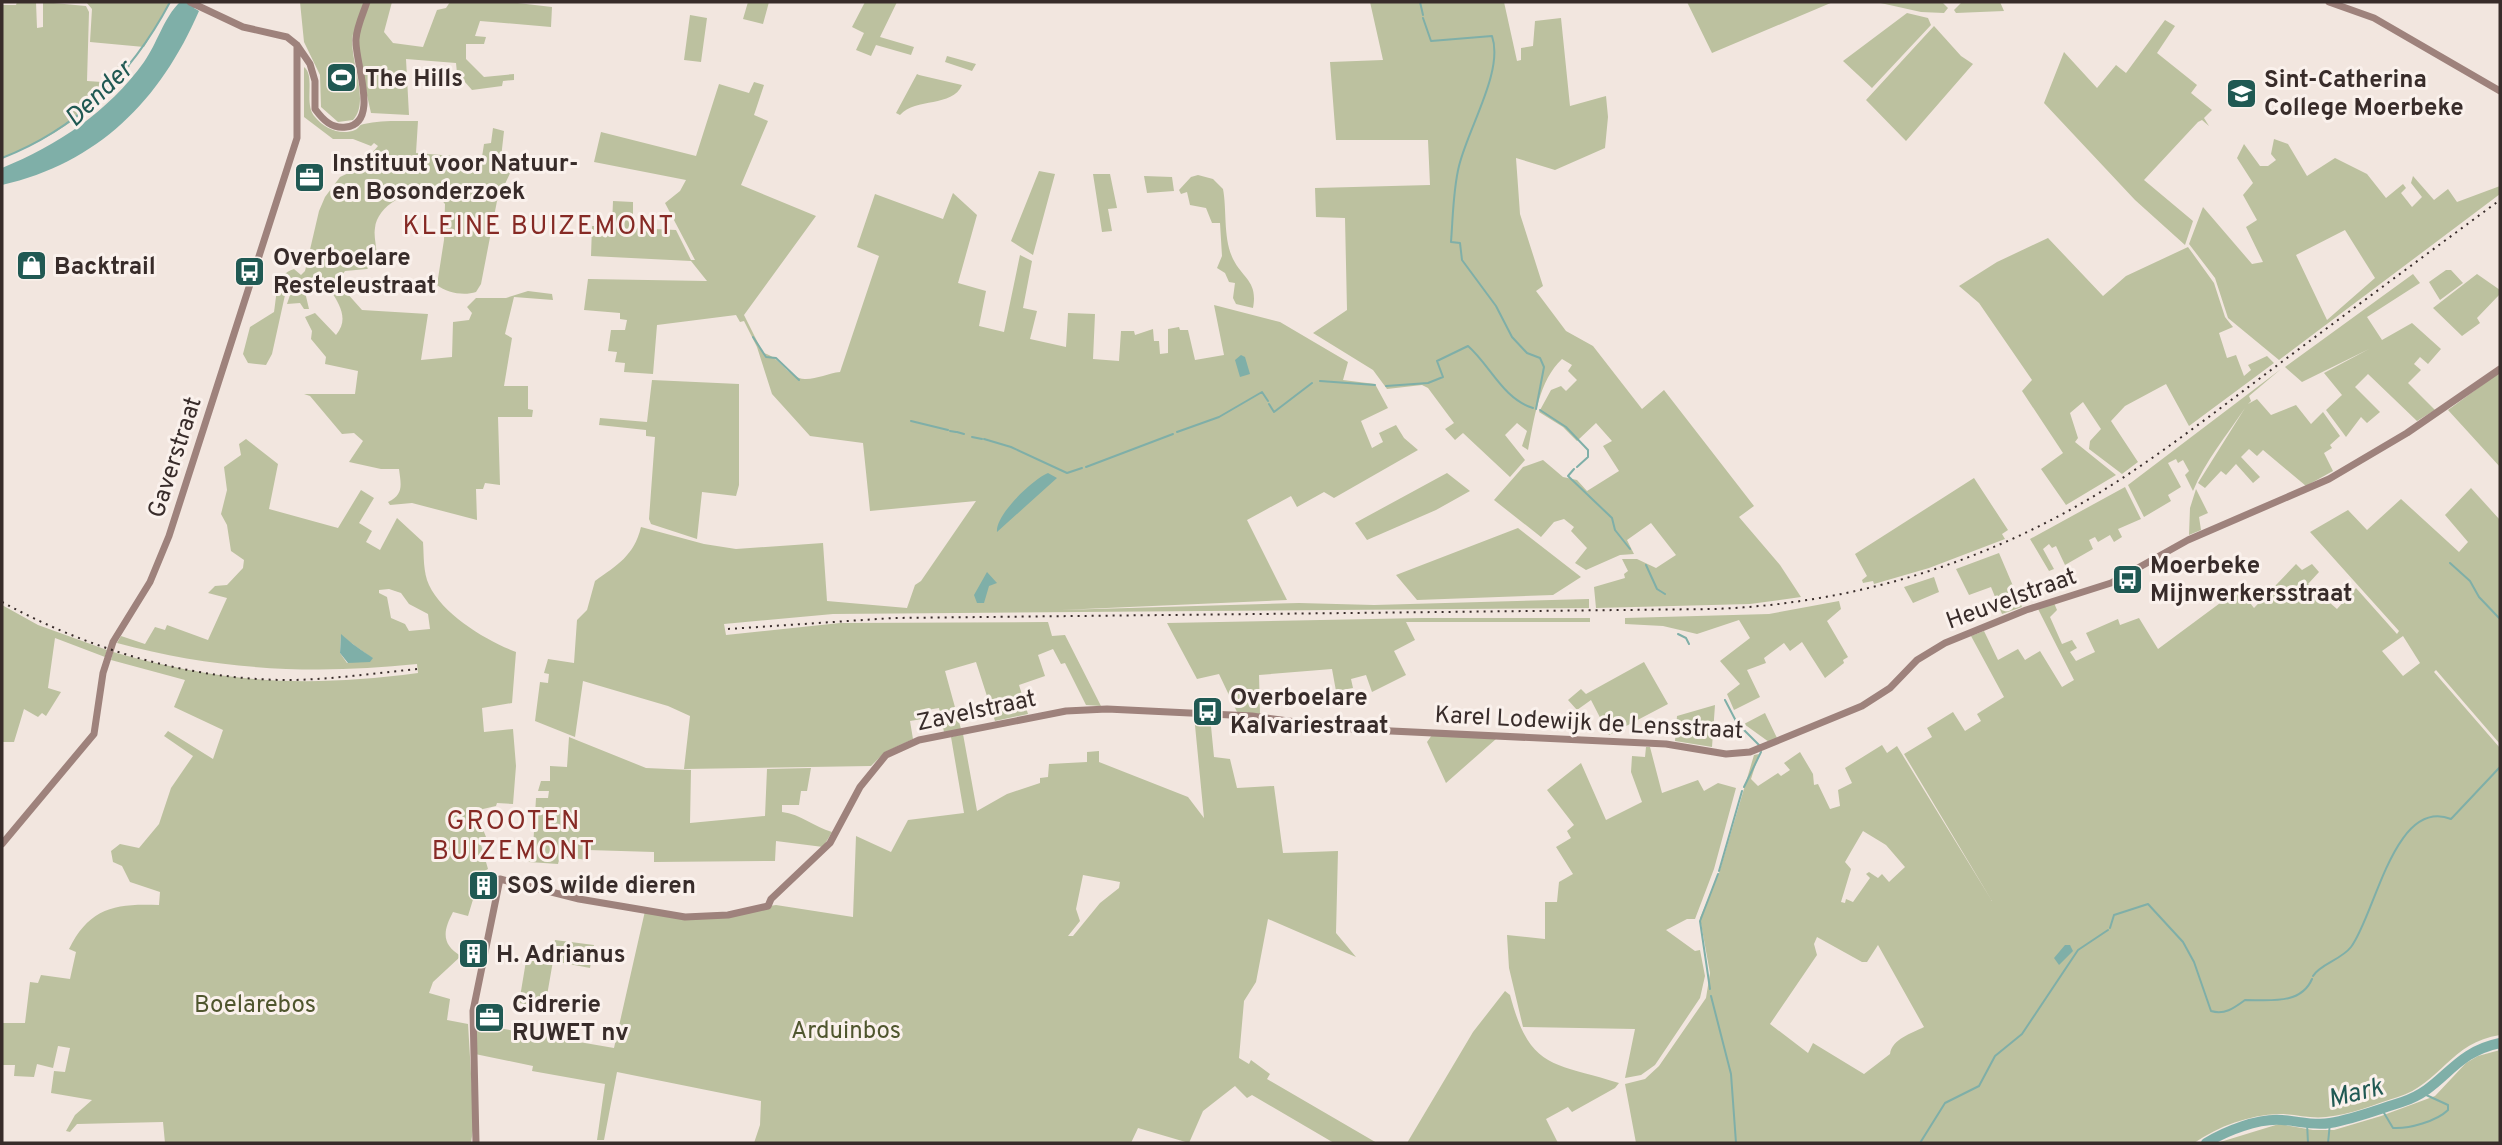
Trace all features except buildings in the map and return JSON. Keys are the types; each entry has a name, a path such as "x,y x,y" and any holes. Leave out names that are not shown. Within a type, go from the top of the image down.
{"street":[{"path":"190,2 243,27 287,37 310,64 315,81 315,109 322,119 333,126 355,125 362,117 365,100 356,46 367,2"},
{"path":"2329,2 2374,18 2500,91"},
{"name":"Gaverstraat","path":"2,844 94,734 103,673 113,642 150,582 169,536 297,138 297,46"},
{"name":"Heuvelstraat","path":"1760,749 1862,706 1890,688 1917,660 1945,643 2026,610 2111,583 2188,540 2329,479 2407,433 2500,369"},
{"name":"Zavelstraat","path":"476,1143 473,1011 500,879 579,899 685,917 727,915 768,906 771,899 830,843 860,787 886,754 919,740 1066,711 1107,709 1216,714 1349,729 1416,731"},
{"name":"Karel Lodewijk de Lensstraat","path":"1416,731 1666,744 1726,754 1760,749"}],"green space":[{"path":"17,2 36,2 37,28 43,27 43,2 86,6 89,12 87,81 102,82 104,75 113,75 118,66 130,66 103,96 72,121 38,142 2,158 2,5 16,5"},
{"path":"86,2 170,2 144,47 90,42 92,9"},
{"path":"300,2 392,2 384,32 393,43 423,47 437,10 446,8 450,2 509,2 552,7 551,27 480,21 475,36 486,37 484,44 466,44 466,59 484,77 514,74 514,80 503,81 502,86 472,90 457,73 456,63 406,59 409,115 371,113 353,34 353,55 360,102 353,120 338,122 321,107 320,75 304,42"},
{"path":"748,2 769,2 763,24 743,19"},
{"path":"865,2 897,2 880,37 914,47 911,55 876,45 871,56 856,50 864,33 852,27"},
{"path":"1370,2 1504,2 1517,61 1521,60 1521,48 1533,46 1535,21 1561,18 1570,106 1606,96 1608,117 1605,148 1555,170 1516,158 1520,214 1543,286 1536,291 1566,331 1593,346 1642,409 1664,390 1754,506 1739,517 1780,565 1801,597 1750,604 1596,608 1594,587 1625,578 1624,574 1628,571 1622,559 1637,559 1656,568 1676,555 1651,523 1627,540 1634,554 1620,555 1586,570 1575,563 1587,548 1571,531 1574,527 1564,519 1554,522 1541,537 1494,500 1523,467 1543,460 1563,477 1577,480 1587,491 1619,471 1603,446 1612,441 1596,423 1577,441 1563,427 1539,412 1551,390 1561,386 1566,391 1577,380 1568,371 1572,365 1562,359 1548,378 1535,414 1528,450 1522,446 1527,431 1517,423 1505,435 1525,460 1510,477 1463,433 1455,440 1445,429 1454,423 1428,388 1422,385 1387,389 1373,370 1313,333 1347,310 1345,218 1316,217 1315,188 1430,185 1428,140 1336,140 1330,62 1383,60"},
{"path":"1687,2 1833,2 1712,53"},
{"path":"1876,2 1942,2 1948,8 1944,13 1921,12"},
{"path":"1962,2 2000,2 2004,11 1956,13 1954,10"},
{"path":"1907,13 1928,18 1931,25 1872,88 1843,61"},
{"path":"690,15 707,18 701,62 684,60"},
{"path":"2165,20 2175,26 2157,53 2197,85 2191,93 2212,110 2204,118 2209,126 2202,120 2198,122 2144,180 2193,221 2185,245 2135,200 2044,103 2064,52 2097,88 2116,65 2126,73"},
{"path":"1934,26 1961,56 1973,64 1906,141 1866,100"},
{"path":"947,56 976,64 972,71 945,62"},
{"path":"304,67 309,77 312,111 319,121 333,130 349,132 362,124 418,121 416,153 454,156 475,174 480,170 484,144 491,143 493,128 504,131 500,167 511,171 497,201 481,284 476,292 456,293 437,285 444,240 445,204 432,189 415,191 388,205 377,220 375,228 375,262 367,269 345,271 339,279 345,279 346,292 362,310 428,314 421,360 452,357 453,322 469,320 472,313 467,307 476,298 506,298 528,291 552,294 553,300 514,297 505,334 512,338 504,386 528,386 528,409 533,410 532,417 498,417 500,485 485,483 483,489 476,489 477,520 412,503 390,505 388,502 397,496 400,489 399,469 381,469 349,462 363,441 354,433 342,434 310,396 304,394 355,394 358,371 325,364 326,357 311,339 312,331 305,317 315,313 336,335 343,318 331,291 327,292 324,288 305,292 309,309 304,309 300,303 287,304 292,289 287,286 272,354 266,365 248,363 243,354 250,327 274,312 278,286 283,276 294,269 301,275 305,271 319,211 325,197 340,177 359,168 378,146 353,139 333,139 304,117"},
{"path":"917,74 962,85 950,97 915,106 900,115 896,113"},
{"path":"754,82 764,85 754,115 768,121 741,185 816,216 744,315 763,353 774,358 794,376 810,379 840,372 879,256 857,247 875,194 943,219 953,193 977,215 958,283 986,291 979,326 1004,332 1020,255 1032,261 1023,308 1037,311 1030,339 1066,347 1068,313 1095,314 1093,359 1119,361 1121,331 1134,331 1135,335 1153,329 1154,341 1159,341 1160,354 1168,353 1168,329 1179,327 1180,330 1188,330 1195,360 1224,355 1214,305 1280,322 1348,362 1343,380 1375,384 1388,408 1361,421 1372,448 1383,442 1379,433 1396,425 1404,438 1418,450 1334,498 1324,492 1297,507 1291,496 1247,520 1287,600 1061,610 1589,599 1589,608 833,614 724,624 726,635 840,623 1048,622 1052,636 1065,635 1101,706 1086,705 1065,663 1061,664 1053,649 1038,655 1045,676 1019,685 1028,714 995,721 976,662 945,671 961,729 944,732 939,708 927,710 928,718 910,721 913,739 885,752 871,766 684,769 690,716 668,706 583,681 575,737 535,721 540,682 548,683 549,674 544,673 548,659 574,663 577,620 587,610 595,581 629,553 641,527 704,544 736,549 823,543 827,601 907,608 915,585 921,581 976,501 870,511 863,443 810,436 772,394 757,347 744,321 740,322 736,315 657,325 653,374 624,372 625,363 615,362 617,352 608,351 611,330 625,330 627,320 620,319 620,313 584,310 588,279 707,281 691,261 591,256 592,226 612,226 613,201 633,202 633,228 676,230 691,260 695,260 665,203 680,191 686,180 594,162 601,132 696,156 719,84 749,93"},
{"path":"2274,139 2288,144 2307,176 2335,158 2367,174 2386,198 2403,184 2406,188 2401,193 2412,207 2422,197 2411,183 2413,176 2434,200 2448,189 2457,202 2500,186 2500,194 2279,360 2228,318 2215,278 2189,244 2203,207 2252,264 2263,262 2246,227 2257,220 2243,195 2253,183 2237,158 2244,144 2260,166 2268,166 2276,160 2271,154","holes":["2345,230 2375,278 2327,320 2296,255"]},
{"path":"1039,171 1055,174 1033,255 1011,241"},
{"path":"1093,174 1110,174 1117,208 1108,209 1112,231 1102,232"},
{"path":"1198,175 1213,179 1223,189 1230,251 1252,286 1253,308 1236,304 1233,298 1235,283 1229,282 1225,273 1217,268 1222,256 1220,223 1212,223 1206,208 1190,205 1187,192 1181,194 1179,190 1191,177"},
{"path":"1144,176 1172,177 1174,191 1147,193"},
{"path":"2048,238 2103,296 2126,276 2188,247 2214,283 2225,317 2233,327 2219,333 2227,358 2236,355 2244,376 2251,370 2248,365 2267,356 2274,363 2189,426 2166,384 2125,406 2111,421 2138,462 2122,474 2089,449 2090,441 2101,429 2083,402 2070,413 2078,438 2075,442 2116,475 2066,505 2041,469 2063,453 2022,391 2032,380 1979,303 1959,286 1997,262"},
{"path":"2446,270 2451,270 2463,283 2440,300 2429,282"},
{"path":"2413,274 2420,283 2367,317 2382,340 2412,323 2441,349 2428,364 2420,357 2414,364 2421,370 2408,383 2435,410 2417,421 2368,374 2355,387 2380,412 2367,423 2361,417 2346,437 2326,410 2342,395 2324,373 2369,349 2302,382 2285,367"},
{"path":"2477,274 2500,290 2500,294 2477,318 2480,323 2462,336 2433,308"},
{"path":"2281,369 2249,396 2251,401 2248,404 2257,399 2271,415 2296,405 2311,424 2323,412 2340,436 2330,445 2332,448 2324,453 2333,471 2306,486 2263,450 2257,456 2249,449 2241,457 2260,477 2253,483 2236,464 2226,475 2221,471 2205,488 2198,483 2245,408 2210,459 2193,491 2185,475 2189,471 2183,460 2178,463 2176,459 2168,463 2181,487 2168,495 2171,501 2144,517 2128,485"},
{"path":"2500,372 2500,467 2448,410"},
{"path":"652,380 739,384 739,485 736,496 702,492 697,539 651,524 649,519 655,437 646,436 646,430 599,425 600,418 647,422"},
{"name":"Boelarebos","path":"246,439 278,464 269,509 338,528 361,490 374,498 359,523 372,531 366,542 380,550 397,518 423,542 427,580 444,607 479,634 516,652 512,703 482,708 484,732 513,729 516,766 513,804 497,803 496,806 483,809 479,819 486,837 480,841 488,869 481,873 468,916 453,912 446,937 450,947 461,956 433,982 429,993 450,999 447,1020 468,1024 474,1123 471,1143 165,1143 163,1122 77,1124 70,1132 66,1131 75,1115 92,1100 51,1093 54,1071 65,1072 70,1048 58,1046 53,1068 37,1064 34,1077 14,1076 15,1065 2,1065 2,1023 25,1023 30,982 38,983 41,975 70,979 76,952 69,949 85,925 116,907 159,905 160,892 130,882 122,866 113,862 111,851 120,844 139,848 159,824 171,788 193,756 164,736 168,731 213,759 223,730 174,707 185,680 111,660 113,652 191,670 264,680 338,680 418,673 417,664 341,669 266,668 192,659 117,643 121,636 145,644 155,627 165,630 167,625 208,640 227,598 208,593 215,586 227,585 243,568 244,560 231,551 227,525 221,514 227,490 224,467 241,455 239,444","holes":["389,589 401,593 409,604 428,614 430,629 409,631 405,624 391,618 387,597 379,593 379,590","341,635 353,644 372,658 347,663 340,653"]},
{"path":"1447,473 1470,491 1436,510 1367,540 1355,523"},
{"path":"1974,478 2008,530 2002,534 2005,539 1929,568 1874,584 1873,581 1863,583 1862,580 1867,576 1855,554"},
{"path":"2125,487 2141,519 2118,529 2122,537 2114,542 2110,535 2098,542 2095,537 2089,540 2093,549 2065,565 2056,546 2052,548 2049,544 2043,549 2054,569 2049,571 2030,539"},
{"path":"2471,488 2500,520 2500,744 2436,670 2434,672 2500,748 2500,1035 2469,1046 2425,1083 2398,1097 2335,1116 2279,1114 2246,1119 2214,1131 2194,1143 1636,1143 1625,1084 1645,1079 1659,1066 1706,998 1710,973 1700,918 1719,873 1754,755 1759,754 1751,779 1758,786 1778,773 1781,776 1790,770 1784,763 1800,752 1813,774 1814,785 1818,784 1830,809 1840,806 1838,790 1852,783 1845,768 1882,745 1887,753 1897,746 1992,901 1904,754 1932,737 1927,728 1953,712 1965,731 1981,721 1977,714 2004,697 1971,636 1984,631 1998,660 2018,649 2025,660 2040,651 2062,687 2074,680 2038,609 2054,603 2057,610 2050,617 2062,644 2072,640 2077,648 2070,652 2076,661 2095,652 2086,633 2118,619 2120,625 2139,618 2158,649 2239,589 2254,608 2296,564 2302,570 2312,564 2319,572 2308,584 2337,609 2356,588 2397,634 2399,631 2310,532 2348,510 2367,530 2401,499 2459,552 2468,542 2445,515","holes":["2403,636 2420,663 2403,676 2382,651","1863,831 1886,845 1905,867 1889,882 1882,874 1878,878 1869,872 1866,874 1870,878 1853,902 1846,899 1845,903 1841,902 1851,869 1845,862","1817,937 1862,962 1867,962 1878,945 1924,1027 1898,1040 1890,1054 1864,1074 1813,1043 1808,1053 1770,1024 1817,955 1814,944"]},
{"path":"2196,489 2208,513 2199,517 2201,530 2189,535 2190,508"},
{"path":"1518,528 1581,577 1553,595 1417,600 1396,575"},
{"path":"1999,553 2022,607 2002,614 1991,587 1969,595 1956,569"},
{"path":"1934,577 1939,592 1913,603 1904,587"},
{"path":"1839,601 1841,609 1827,621 1848,657 1843,660 1844,663 1825,678 1802,642 1790,651 1784,643 1764,658 1766,663 1747,670 1760,697 1734,710 1727,694 1740,684 1720,661 1750,638 1739,620 1697,634 1663,626 1625,624 1625,618 1769,614"},
{"path":"2,605 38,625 107,650 105,657 55,638 48,688 61,692 46,716 42,713 38,717 24,709 14,742 2,742"},
{"path":"1590,618 1590,622 1406,622 1415,640 1394,651 1406,675 1372,692 1366,675 1351,679 1353,688 1336,691 1332,669 1259,675 1260,714 1237,712 1219,674 1197,679 1167,623"},
{"path":"1644,662 1668,704 1609,735 1591,700 1577,710 1568,700 1581,689 1586,694"},
{"path":"1715,705 1712,747 1675,741 1677,716"},
{"path":"1765,713 1777,738 1769,742 1744,724"},
{"name":"Arduinbos","path":"1194,715 1210,716 1214,757 1230,759 1237,788 1274,786 1283,853 1338,851 1336,933 1356,957 1268,919 1256,982 1244,1001 1239,1058 1249,1064 1251,1060 1270,1074 1267,1079 1377,1143 1334,1143 1252,1095 1247,1098 1235,1086 1203,1111 1189,1143 1138,1128 1131,1143 754,1143 760,1125 761,1101 617,1072 604,1140 597,1140 605,1084 532,1071 533,1066 475,1054 475,1024 614,1048 645,911 680,919 776,905 853,917 856,836 891,852 908,820 964,813 951,737 963,734 977,811 1007,794 1040,783 1040,778 1048,777 1049,764 1087,762 1087,752 1099,751 1099,762 1188,797 1204,818","holes":["1083,875 1120,882 1119,888 1100,903 1073,936 1068,936 1080,921 1076,909"]},
{"path":"1432,735 1496,739 1446,783 1427,742"},
{"path":"569,737 646,768 691,770 690,823 765,816 767,769 811,768 807,791 801,791 799,805 782,805 782,812 832,832 823,847 776,841 775,861 654,862 654,852 588,850 587,860 560,856 558,864 529,862 528,848 533,848 536,798 548,798 549,791 538,791 541,781 550,781 550,766 567,767"},
{"path":"1646,747 1650,747 1662,793 1698,780 1704,791 1718,783 1736,788 1714,869 1695,919 1687,919 1666,930 1695,951 1700,950 1705,976 1700,998 1655,1065 1641,1075 1625,1078 1635,1029 1523,1027 1509,968 1507,935 1545,939 1545,902 1557,902 1559,882 1573,874 1556,847 1571,838 1567,831 1574,825 1547,790 1581,763 1606,820 1642,802 1631,772 1632,756 1645,757"},
{"path":"555,940 594,945 590,968 553,961 545,1007 519,1003 528,949 551,957"},
{"path":"1505,991 1510,995 1526,1037 1547,1059 1560,1066 1619,1083 1615,1088 1572,1112 1568,1107 1546,1119 1558,1143 1407,1143 1473,1032"},
{"path":"2500,1050 2500,1143 2217,1143 2279,1124 2313,1130 2334,1130 2381,1116 2435,1096 2466,1063 2478,1056"}],"water":[{"path":"180,2 197,2 194,8 199,11 165,73 145,100 122,124 68,161 36,175 2,185 2,168 62,138 98,111 130,80 153,47 169,15"},
{"path":"1241,355 1245,357 1250,374 1240,377 1235,360"},
{"path":"1048,473 1057,478 997,532 1008,507 1033,482"},
{"path":"987,572 997,583 989,586 984,603 977,603 974,595"},
{"path":"341,634 373,658 370,662 348,663 340,653"},
{"path":"2065,945 2070,945 2073,951 2059,965 2054,958"}],"waterway":[{"name":"Dender","path":"2,158 55,131 101,96 139,53 170,2"},
{"path":"1420,2 1423,15"},
{"path":"1423,18 1431,41 1492,36 1493,66 1489,82 1463,151 1457,175 1451,242 1460,243 1462,260 1496,306 1512,337 1527,353 1540,358 1544,367 1536,409"},
{"path":"753,337 766,357 776,358 799,380"},
{"path":"1386,386 1428,383 1443,377 1437,361 1468,346 1513,397 1533,408"},
{"path":"1320,381 1375,385"},
{"path":"1269,404 1274,412 1312,383"},
{"path":"1177,432 1219,417 1262,392 1268,401"},
{"path":"1540,410 1566,427 1588,450 1588,457 1577,467"},
{"path":"911,421 948,430"},
{"path":"950,431 956,432"},
{"path":"957,432 964,434"},
{"path":"1086,467 1173,434"},
{"path":"972,437 982,439"},
{"path":"984,439 1011,447 1067,473 1082,468"},
{"path":"1574,469 1568,476 1612,518 1615,530 1630,549"},
{"path":"2450,563 2470,581 2479,597 2500,619"},
{"path":"1646,565 1657,589 1665,594"},
{"path":"1678,634 1686,638 1689,644"},
{"path":"1725,700 1737,723 1759,745"},
{"path":"1744,787 1761,752"},
{"path":"2313,976 2320,968 2351,947 2389,863 2415,825 2431,817 2451,819 2500,767"},
{"path":"1719,871 1742,791"},
{"path":"1710,989 1700,921 1718,874"},
{"path":"2110,928 2114,915 2148,904 2183,942 2194,962 2211,1011 2225,1011 2245,1000 2292,997 2307,987 2312,979"},
{"path":"1920,1143 1945,1103 1979,1086 1995,1056 2022,1034 2078,950 2108,930"},
{"path":"1711,996 1731,1074 1736,1143"},
{"path":"2498,1043 2500,1053"},
{"name":"Mark","path":"2206,1143 2253,1123 2282,1120 2324,1124 2402,1102 2429,1088 2470,1054 2500,1043"},
{"path":"2381,1108 2393,1128 2422,1124 2448,1110 2448,1105 2424,1094"},
{"path":"2307,1123 2308,1143"},
{"path":"2328,1143 2330,1123"}],"railway":[{"path":"728,629 893,618 1714,609 1815,599 1865,589 1962,560 2055,518 2099,493 2186,433 2500,200"},
{"path":"2,602 71,635 106,648 180,668 218,675 294,680 417,669"}],"place":[{"name":"The Hills","path":"342,78"},
{"name":"Sint-Catherina College Moerbeke","path":"2241,93"},
{"name":"Instituut voor Natuur- en Bosonderzoek","path":"309,177"},
{"name":"Backtrail","path":"31,266"},
{"name":"Overboelare Resteleustraat","path":"250,271"},
{"name":"Moerbeke Mijnwerkersstraat","path":"2127,579"},
{"name":"Overboelare Kalvariestraat","path":"1207,711"},
{"name":"SOS wilde dieren","path":"484,885"},
{"name":"H. Adrianus","path":"473,954"},
{"name":"Cidrerie RUWET nv","path":"489,1018"}],"district":[{"name":"KLEINE BUIZEMONT","path":"539,225"},
{"name":"GROOTEN BUIZEMONT","path":"514,835"}]}
